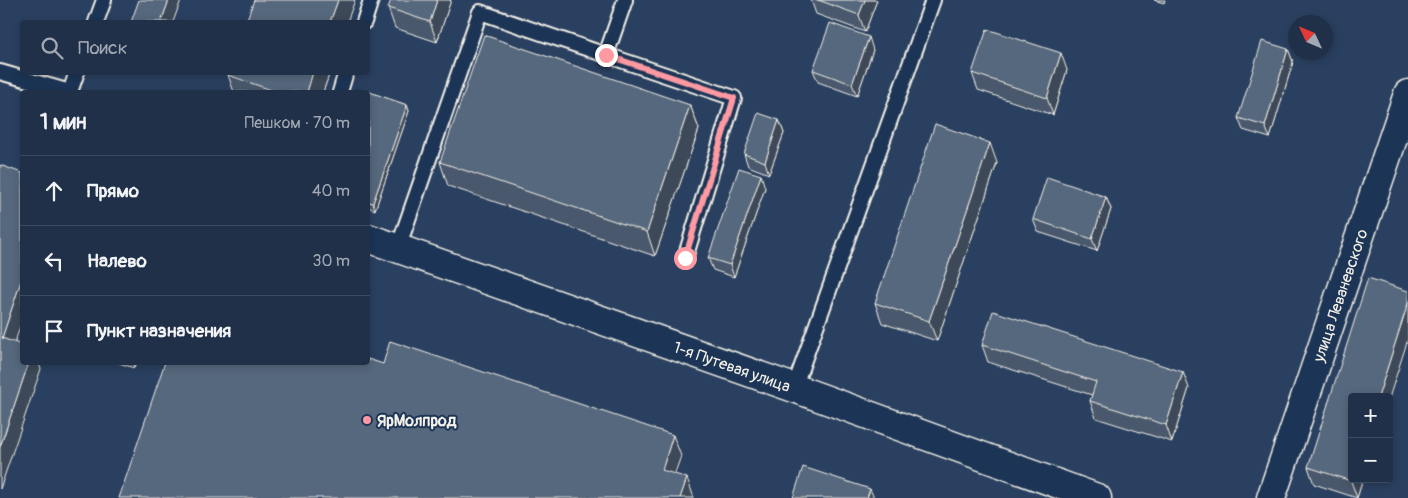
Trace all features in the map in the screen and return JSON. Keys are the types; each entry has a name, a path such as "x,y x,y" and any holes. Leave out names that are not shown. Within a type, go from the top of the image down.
{"street":[{"name":"улица Леваневского","path":"1271,498 1408,94"},
{"name":"1-я Путевая улица","path":"370,239 794,388 1097,498"}],"lane":[{"path":"97,20 104,0"},
{"path":"365,20 371,0"},
{"path":"606,55 626,0"},
{"path":"794,388 933,0"},
{"path":"398,248 480,12 734,98 685,258"},
{"path":"0,72 63,90"},
{"path":"71,90 76,75"},
{"path":"341,90 345,75"}],"building":[{"path":"139,0 169,0 162,20 132,20"},
{"path":"254,0 338,0 331,20 247,20"},
{"path":"391,0 437,0 430,22 388,8"},
{"path":"818,0 865,0 859,15"},
{"path":"830,23 869,37 852,84 813,70"},
{"path":"987,29 1061,53 1047,98 972,73"},
{"path":"484,35 690,105 647,232 440,162"},
{"path":"1262,41 1288,49 1265,126 1238,118"},
{"path":"228,75 312,75 308,90 271,90"},
{"path":"370,92 407,105 373,203 370,202"},
{"path":"758,113 779,120 765,162 744,154"},
{"path":"935,124 990,143 929,321 875,303"},
{"path":"0,165 20,172 20,284 2,338 20,344 20,365 28,365 0,447"},
{"path":"739,168 761,175 730,265 708,258"},
{"path":"1047,177 1106,197 1092,239 1033,219"},
{"path":"1368,278 1408,291 1408,303 1379,393 1348,393 1348,480 1308,467"},
{"path":"993,311 1183,372 1166,425 1090,401 1096,382 982,345"},
{"name":"ЯрМолпрод","path":"390,341 673,435 662,470 687,478 680,498 119,498 164,365 370,365 370,360 383,364"},
{"path":"803,467 870,489 867,498 793,498"}],"place":[{"name":"ЯрМолпрод","path":"367,420"}],"route":[{"path":"606,55 734,98 685,258"}]}
